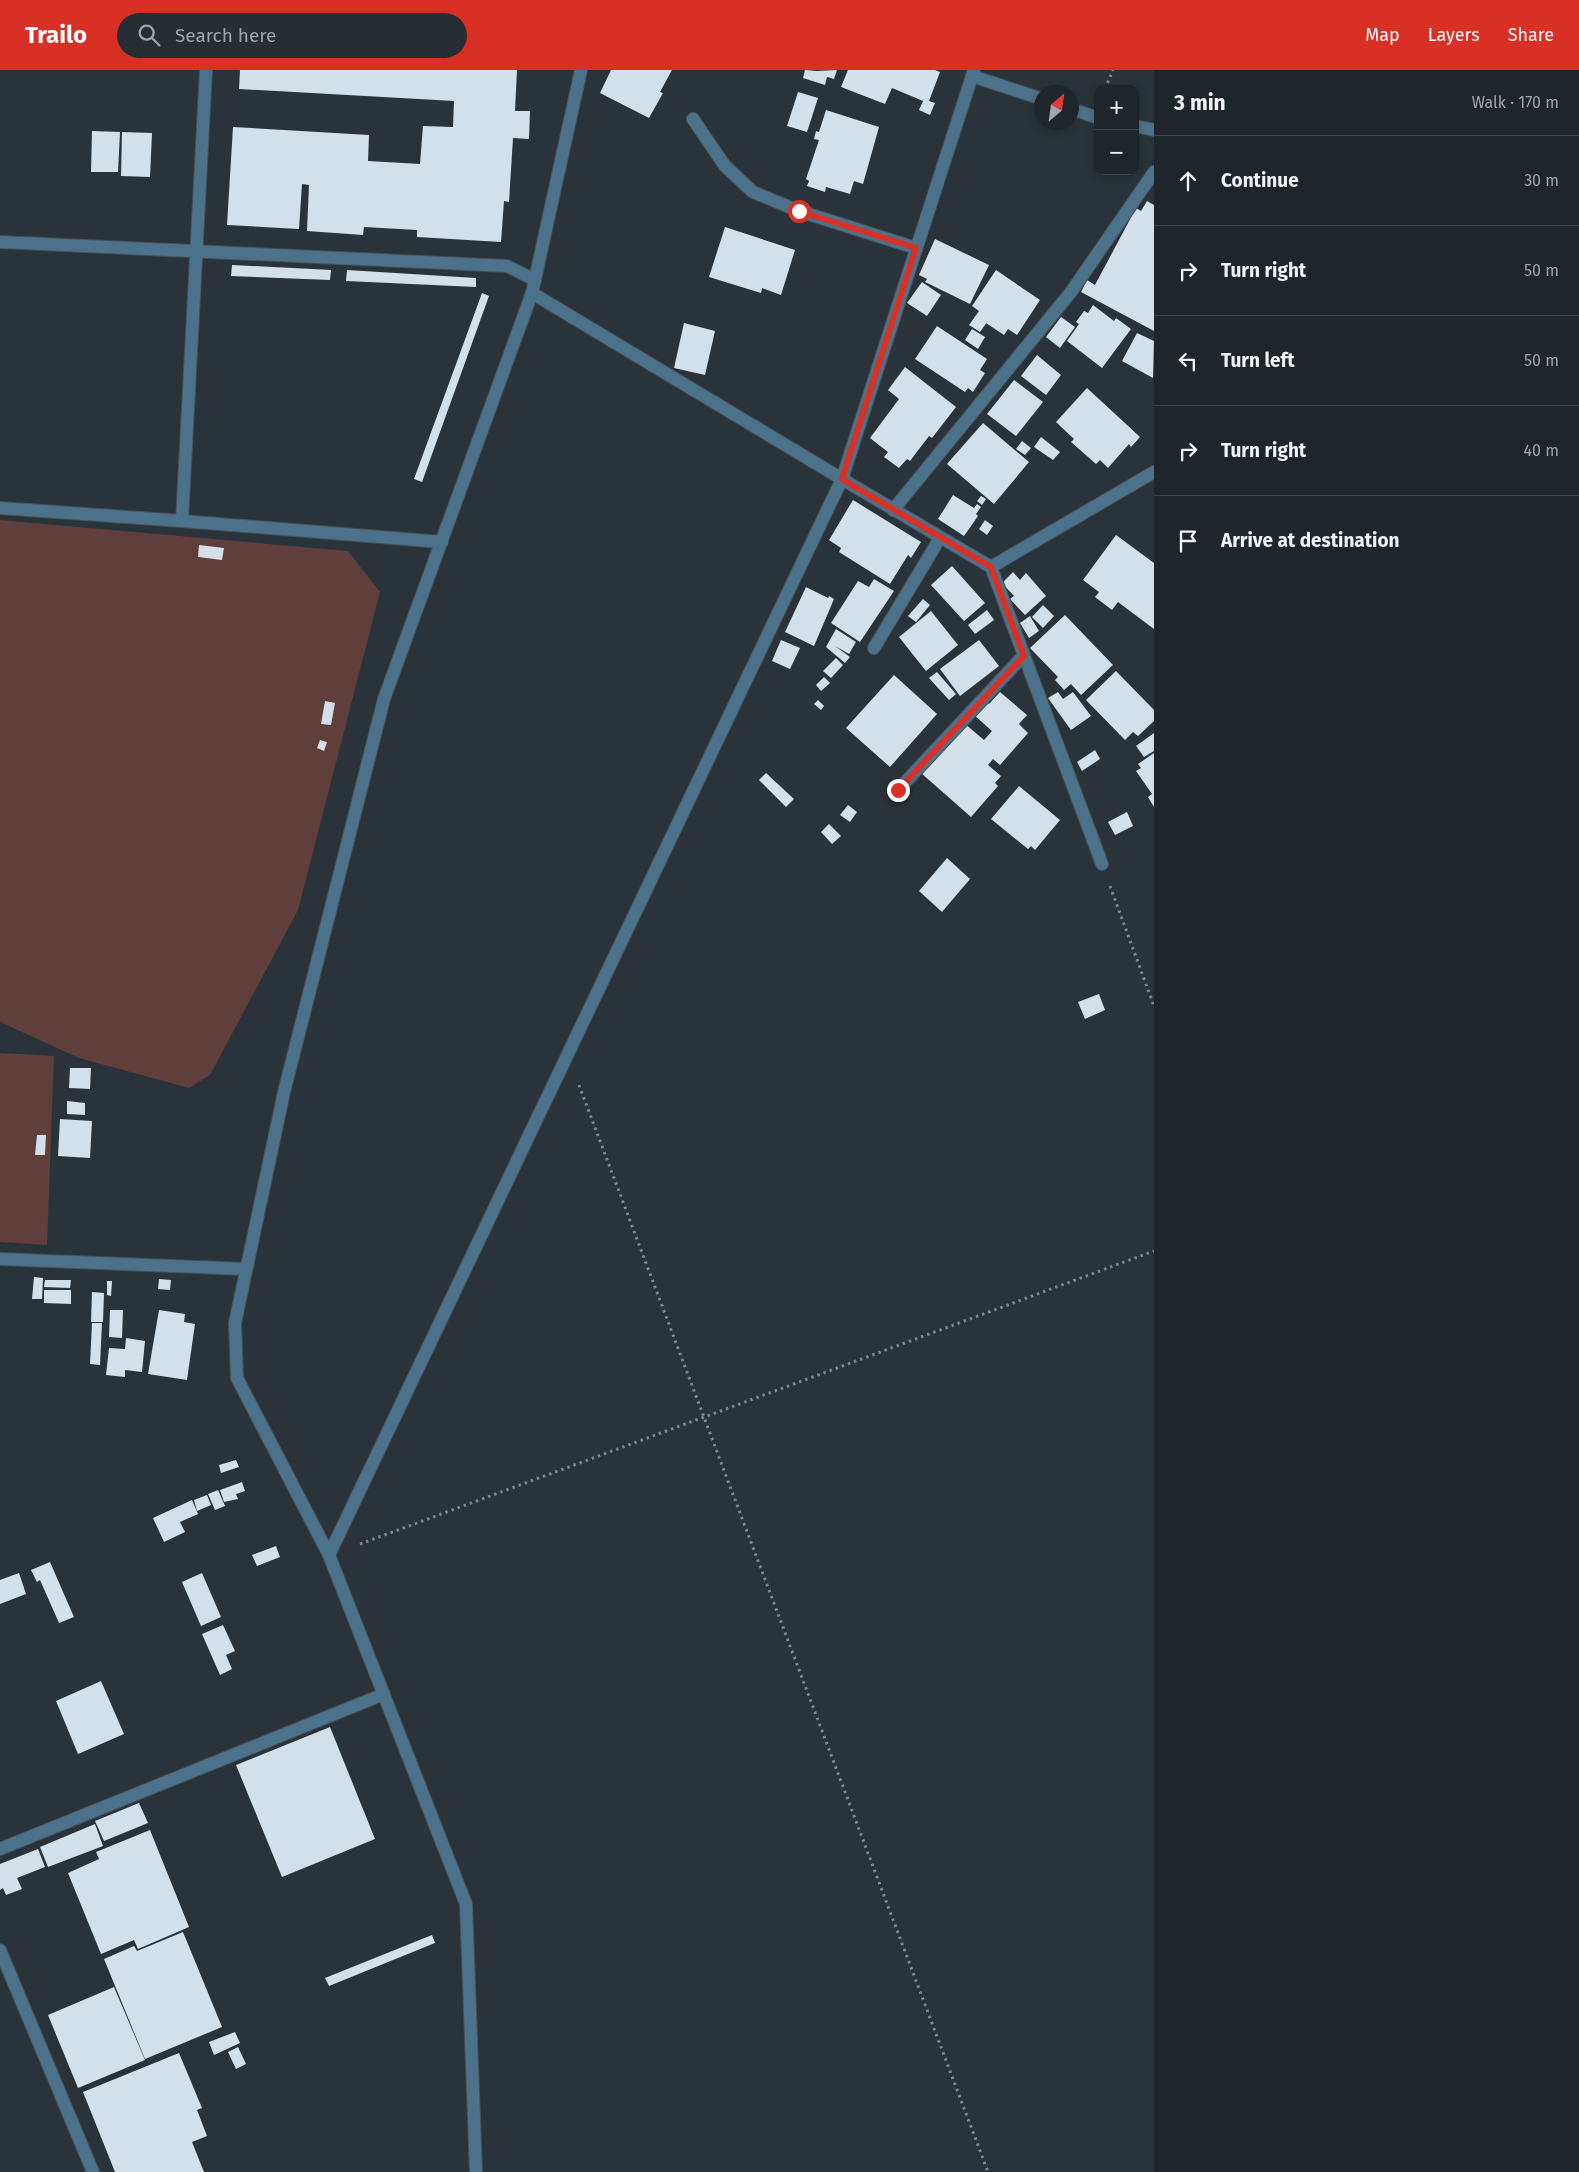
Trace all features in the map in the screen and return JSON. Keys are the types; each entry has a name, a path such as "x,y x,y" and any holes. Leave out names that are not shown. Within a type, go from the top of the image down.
{"street":[{"path":"182,521 206,70"},
{"path":"476,2172 466,1904 329,1555 237,1378 235,1323 284,1092 384,699 533,286 581,70"},
{"path":"329,1555 842,479 973,73 1034,96"},
{"path":"1079,111 1094,117"},
{"path":"693,119 725,166 753,192 799,211 916,248"},
{"path":"1139,127 1154,130"},
{"path":"893,510 1071,292 1154,172"},
{"path":"0,242 508,266 533,286 842,479 991,567 1102,864"},
{"path":"991,567 1154,472"},
{"path":"0,508 442,542"},
{"path":"874,648 940,538"},
{"path":"898,790 1024,656"},
{"path":"0,1259 246,1269"},
{"path":"0,1849 384,1694"},
{"path":"0,1950 93,2172"}],"path":[{"path":"1107,85 1113,70"},
{"path":"1102,864 1154,1006"},
{"path":"568,1054 988,2172"},
{"path":"329,1555 1154,1252"}],"shaded area":[{"path":"0,520 348,551 380,592 298,910 210,1075 189,1088 79,1058 0,1022"},
{"path":"0,1053 54,1056 47,1245 0,1242"}],"building":[{"path":"240,70 517,70 515,111 530,111 529,139 513,138 509,202 504,201 501,242 417,237 417,230 364,227 363,235 307,231 309,185 302,184 299,229 227,225 233,127 369,135 368,161 420,164 423,126 453,127 454,101 239,89"},
{"path":"611,70 672,70 660,92 663,93 649,118 600,93"},
{"path":"805,70 837,70 834,79 827,77 825,85 803,78"},
{"path":"848,70 935,70 940,72 929,101 935,103 930,115 919,110 923,101 892,88 885,104 841,87"},
{"path":"798,92 818,98 807,132 787,126"},
{"path":"826,110 879,127 863,184 854,181 850,194 826,187 825,192 807,186 809,181 806,179 819,140 814,139 816,131 819,132"},
{"path":"92,131 120,132 118,172 91,172"},
{"path":"122,132 152,133 150,177 121,176"},
{"path":"1147,201 1154,205 1154,331 1081,292 1087,280 1095,285 1136,208 1141,211"},
{"path":"725,227 795,250 781,295 762,288 761,293 709,277"},
{"path":"935,239 989,265 970,304 925,282 927,279 919,275"},
{"path":"232,265 331,270 330,280 231,276"},
{"path":"347,270 476,278 476,287 346,281"},
{"path":"996,270 1040,300 1017,335 1008,329 1004,335 986,323 980,332 969,325 979,311 972,306"},
{"path":"922,282 941,295 927,316 907,303"},
{"path":"482,293 489,296 422,482 414,479"},
{"path":"1093,305 1114,321 1116,318 1131,329 1102,368 1067,341 1079,324 1076,322 1084,311 1088,313"},
{"path":"1061,317 1075,327 1060,348 1046,337"},
{"path":"684,323 715,331 705,375 674,368"},
{"path":"937,326 987,359 980,370 985,373 973,392 968,388 965,392 915,359"},
{"path":"972,329 985,337 978,349 965,340"},
{"path":"1137,333 1154,341 1153,378 1122,361"},
{"path":"1037,355 1061,375 1046,395 1021,376"},
{"path":"905,367 956,407 932,438 929,436 910,461 907,459 899,468 884,457 888,452 870,438 899,399 888,390"},
{"path":"1014,380 1043,402 1016,436 987,414"},
{"path":"1087,388 1140,437 1131,447 1129,444 1108,468 1100,460 1096,464 1071,442 1074,439 1056,422"},
{"path":"983,423 1029,462 994,504 947,464"},
{"path":"1041,437 1060,452 1053,460 1034,447"},
{"path":"1022,441 1031,448 1025,455 1016,449"},
{"path":"953,495 974,508 977,504 981,507 976,514 978,516 964,536 938,519"},
{"path":"981,496 986,499 982,505 977,501"},
{"path":"853,500 921,542 911,558 908,555 890,584 839,552 841,548 829,540"},
{"path":"985,520 993,526 987,535 979,529"},
{"path":"1116,535 1154,563 1154,629 1118,602 1112,610 1095,597 1099,592 1083,580"},
{"path":"199,545 224,548 222,560 198,557"},
{"path":"952,566 985,603 964,621 931,585"},
{"path":"1013,572 1020,580 1026,573 1046,596 1025,615 1010,599 1014,596 1002,583"},
{"path":"874,579 894,591 860,642 831,623 858,581 869,587"},
{"path":"806,587 834,599 814,646 785,632"},
{"path":"923,599 930,605 916,622 908,616"},
{"path":"1043,605 1054,616 1043,628 1032,617"},
{"path":"987,610 994,620 975,634 968,625"},
{"path":"931,611 958,645 926,671 899,637"},
{"path":"1065,615 1113,665 1081,695 1071,684 1064,690 1055,680 1058,677 1030,648"},
{"path":"1030,616 1039,631 1029,638 1020,623"},
{"path":"836,629 856,642 849,654 835,646 850,657 845,663 826,647"},
{"path":"781,640 800,648 790,669 772,661"},
{"path":"979,640 999,666 960,696 940,669"},
{"path":"836,658 843,665 831,678 823,671"},
{"path":"1116,671 1154,710 1154,721 1138,736 1133,732 1125,740 1086,700"},
{"path":"937,672 956,694 949,700 929,678"},
{"path":"894,675 937,714 890,767 846,728"},
{"path":"824,677 830,683 821,691 816,685"},
{"path":"1000,692 1027,715 1019,724 1028,733 1000,765 993,759 988,765 1001,776 995,783 998,786 971,817 921,773 964,723 984,740 992,731 974,715 986,701 989,704"},
{"path":"1058,692 1063,699 1073,692 1091,716 1071,730 1048,698"},
{"path":"818,700 824,706 821,710 814,704"},
{"path":"325,701 335,703 331,725 321,724"},
{"path":"1154,733 1154,751 1144,757 1136,746"},
{"path":"320,740 327,742 324,751 317,748"},
{"path":"1095,750 1100,759 1082,771 1077,762"},
{"path":"1154,753 1154,807 1148,797 1152,794 1136,771 1141,768 1138,764"},
{"path":"766,773 794,799 786,807 759,780"},
{"path":"1019,786 1060,820 1035,850 1031,846 1028,849 991,819"},
{"path":"848,805 857,812 850,822 840,815"},
{"path":"1127,812 1133,826 1115,835 1108,822"},
{"path":"829,824 841,836 832,844 821,832"},
{"path":"947,858 970,879 942,912 919,891"},
{"path":"1099,994 1105,1010 1085,1019 1078,1002"},
{"path":"70,1068 91,1068 90,1089 69,1088"},
{"path":"67,1101 85,1103 85,1115 67,1114"},
{"path":"60,1119 92,1121 90,1158 58,1156"},
{"path":"37,1135 46,1135 45,1155 35,1155"},
{"path":"34,1277 43,1278 42,1299 32,1299"},
{"path":"159,1279 171,1280 170,1290 158,1289"},
{"path":"45,1280 71,1280 70,1288 44,1287"},
{"path":"107,1281 112,1281 111,1296 107,1295"},
{"path":"44,1290 71,1290 71,1304 44,1303"},
{"path":"92,1292 104,1293 103,1322 91,1322"},
{"path":"110,1310 123,1310 122,1338 109,1337"},
{"path":"159,1310 185,1314 184,1322 195,1324 187,1380 148,1374"},
{"path":"92,1323 102,1323 100,1365 90,1364"},
{"path":"126,1338 145,1341 142,1372 125,1370 125,1377 106,1375 109,1348 125,1349"},
{"path":"236,1460 239,1467 221,1473 219,1465"},
{"path":"242,1482 245,1491 236,1494 238,1499 224,1502 220,1490"},
{"path":"218,1490 225,1506 215,1510 208,1494"},
{"path":"207,1495 211,1505 197,1511 194,1500"},
{"path":"192,1500 198,1514 180,1522 185,1532 164,1542 153,1518"},
{"path":"276,1546 280,1557 257,1566 252,1555"},
{"path":"50,1562 74,1617 59,1623 40,1580 37,1582 31,1570"},
{"path":"19,1573 26,1594 0,1604 0,1580"},
{"path":"202,1573 221,1617 201,1626 182,1582"},
{"path":"223,1625 235,1651 226,1655 232,1669 220,1675 202,1634"},
{"path":"101,1681 124,1734 78,1754 56,1701"},
{"path":"330,1727 375,1839 282,1877 236,1765"},
{"path":"139,1803 148,1823 104,1841 95,1821"},
{"path":"95,1824 103,1846 48,1867 40,1847"},
{"path":"150,1830 189,1927 138,1949 134,1940 101,1954 68,1873 99,1859 96,1852"},
{"path":"38,1849 45,1867 17,1878 22,1889 6,1895 3,1888 0,1890 0,1864"},
{"path":"183,1932 222,2027 145,2059 104,1959 134,1946 137,1951"},
{"path":"432,1935 435,1943 329,1986 325,1978"},
{"path":"114,1987 145,2060 78,2088 48,2015"},
{"path":"235,2032 240,2043 214,2055 209,2042"},
{"path":"238,2047 246,2064 236,2069 228,2052"},
{"path":"179,2053 202,2108 197,2110 207,2136 192,2142 204,2172 115,2172 83,2092"}],"route":[{"path":"799,211 916,248 842,479 991,567 1024,656 898,790"}]}
